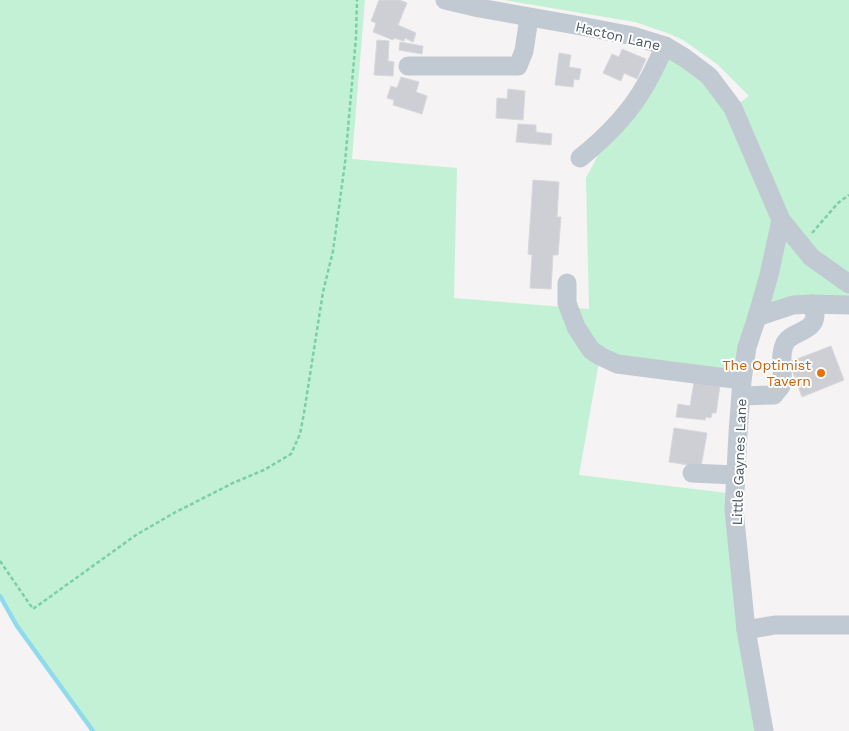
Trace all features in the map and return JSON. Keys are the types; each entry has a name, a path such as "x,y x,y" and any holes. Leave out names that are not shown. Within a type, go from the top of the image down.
{"street":[{"name":"Hacton Lane","path":"445,0 530,18 633,36 665,46 686,58 708,76 733,108 781,220 811,257 849,284"},
{"path":"408,66 518,66 524,50 530,18"},
{"path":"580,158 600,142 630,108 646,84 665,46"},
{"name":"Little Gaynes Lane","path":"764,731 746,630 734,510 741,388 747,347 769,275 781,220"},
{"path":"567,283 567,303 576,327 591,350 600,356 617,364 774,395 780,388 782,379 781,352 787,341 794,335 811,327 815,315 812,304"},
{"path":"757,317 793,305 849,305"},
{"path":"692,472 736,474"},
{"path":"746,630 775,625 849,625"}],"path":[{"path":"0,561 32,609 136,535 174,513 264,470 291,454 300,434 323,292 333,251 345,163 356,37 357,0"},
{"path":"802,246 838,203 849,194"}],"green space":[{"path":"0,0 365,0 352,159 457,168 454,298 589,309 586,178 603,146 665,46 733,108 749,96 717,64 683,40 670,34 635,22 504,0 849,0 849,305 757,317 742,380 600,356 579,475 735,494 764,731 93,731 17,626 0,596"}],"building":[{"path":"379,0 400,0 407,3 398,25 416,33 413,42 405,38 404,41 394,38 393,40 373,32 376,23 371,21"},
{"path":"377,40 389,41 388,61 394,62 393,76 374,75"},
{"path":"400,42 423,46 422,54 399,50"},
{"path":"622,49 646,59 637,79 624,73 621,81 603,73 612,54 619,57"},
{"path":"559,53 571,55 569,67 581,69 579,80 574,79 573,87 555,85"},
{"path":"401,77 419,82 416,92 427,96 422,114 393,105 394,100 387,98 391,86 397,88"},
{"path":"508,89 525,91 523,120 496,118 497,98 507,99"},
{"path":"518,124 536,125 536,132 552,134 551,145 516,142"},
{"path":"533,180 559,182 557,217 561,217 558,255 553,255 551,289 530,288 532,255 528,254"},
{"path":"831,346 844,380 802,397 789,362"},
{"path":"694,382 720,386 716,413 712,413 711,418 706,417 705,420 676,417 678,404 690,406"},
{"path":"674,428 707,433 701,467 669,462"}],"waterway":[{"path":"0,596 17,626 93,731"}],"place":[{"name":"The Optimist Tavern","path":"821,373"}]}
